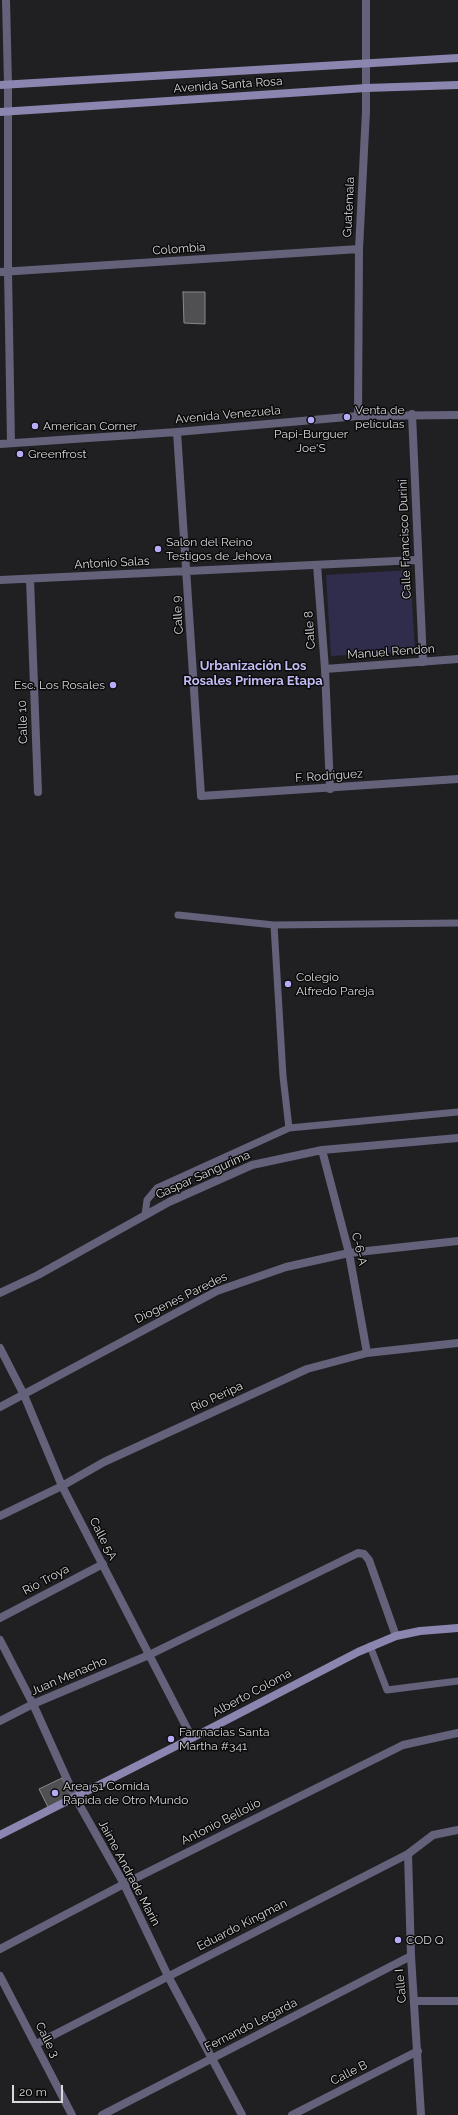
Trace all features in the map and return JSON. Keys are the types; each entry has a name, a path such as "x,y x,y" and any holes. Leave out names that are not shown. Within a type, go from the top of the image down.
{"street":[{"path":"6,0 4,84 4,272 11,443"},
{"name":"Guatemala","path":"358,416 359,249 367,63 366,0"},
{"name":"Avenida Santa Rosa","path":"4,84 458,58"},
{"name":"Avenida Santa Rosa","path":"4,111 366,88 458,85"},
{"name":"Colombia","path":"4,272 359,249"},
{"name":"Avenida Venezuela","path":"0,444 177,432 358,416 412,414 458,415"},
{"name":"Calle Francisco Durini","path":"412,414 417,560 423,662"},
{"name":"Calle 9","path":"177,432 201,796"},
{"name":"Antonio Salas","path":"0,580 417,560"},
{"name":"Calle 8","path":"317,565 325,669 330,789"},
{"name":"Calle 10","path":"30,579 38,792"},
{"name":"Manuel Rendon","path":"325,669 458,659"},
{"name":"F. Rodriguez","path":"201,796 330,789 458,779"},
{"name":"Gaspar Sangurima","path":"0,1292 38,1274 169,1202 252,1165 322,1150 458,1138"},
{"name":"C-6-A","path":"322,1150 349,1253 367,1353"},
{"name":"Diogenes Paredes","path":"0,1407 217,1291 286,1267 349,1253 458,1241"},
{"name":"Río Peripa","path":"0,1516 62,1486 104,1462 307,1369 367,1353 458,1343"},
{"name":"Calle 5A","path":"0,1348 24,1395 62,1486 192,1738"},
{"name":"Juan Menacho","path":"0,1721 33,1704 149,1655 358,1553 364,1554 369,1560 396,1636"},
{"name":"Río Troya","path":"0,1618 102,1564"},
{"name":"Alberto Coloma","path":"0,1835 370,1646 396,1636 420,1631 458,1628"},
{"name":"Jaime Andrade Marin","path":"0,1640 33,1704 75,1798 124,1884 168,1976 242,2115"},
{"name":"Antonio Bellolio","path":"0,1949 124,1884 403,1745 458,1733"},
{"name":"Eduardo Kingman","path":"36,2044 408,1854 433,1835 458,1830"},
{"name":"Calle I","path":"408,1854 411,1956 421,2115"},
{"name":"Fernando Legarda","path":"102,2115 411,1956"},
{"name":"Calle 3","path":"0,1976 72,2115"},
{"path":"415,2001 458,2001"},
{"name":"Calle B","path":"292,2115 418,2051"}],"lane":[{"path":"178,915 274,925 458,923"},
{"path":"274,925 289,1128"},
{"path":"146,1215 147,1200 157,1188 289,1128 458,1112"},
{"path":"370,1646 387,1690 458,1681"}],"shaded area":[{"path":"410,570 415,651 331,656 326,575"}],"building":[{"path":"183,292 205,292 205,324 184,323"},
{"name":"Area 51 Comida Rápida de Otro Mundo","path":"62,1778 71,1796 48,1807 39,1789"}],"place":[{"name":"Venta de películas","path":"347,417"},
{"name":"Papi-Burguer Joe'S","path":"311,420"},
{"name":"American Corner","path":"35,426"},
{"name":"Greenfrost","path":"20,454"},
{"name":"Salon del Reino Testigos de Jehova","path":"158,549"},
{"name":"Esc. Los Rosales","path":"113,685"},
{"name":"Colegio Alfredo Pareja","path":"288,984"},
{"name":"Farmacias Santa Martha #341","path":"171,1739"},
{"name":"Area 51 Comida Rápida de Otro Mundo","path":"55,1793"},
{"name":"COD Q","path":"398,1940"}],"district":[{"name":"Urbanización Los Rosales Primera Etapa","path":"253,674"}]}
